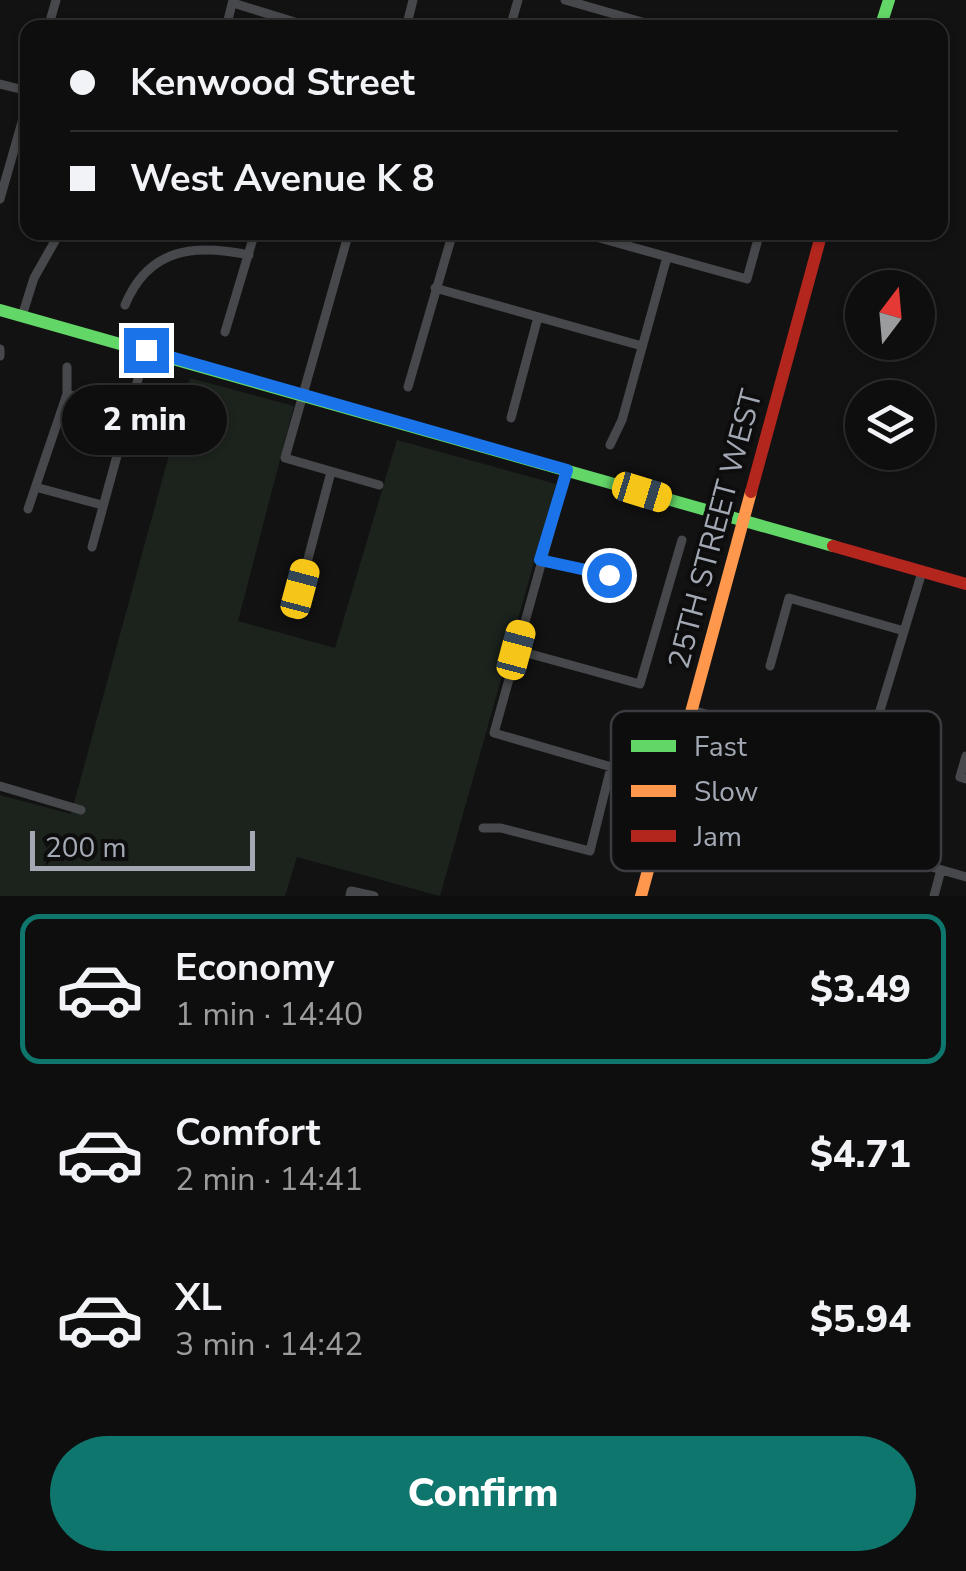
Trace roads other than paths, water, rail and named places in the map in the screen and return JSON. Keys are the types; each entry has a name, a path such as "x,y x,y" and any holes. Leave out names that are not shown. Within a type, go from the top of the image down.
{"street":[{"path":"564,0 637,20"},
{"path":"233,2 291,20"},
{"path":"615,20 616,14"},
{"path":"0,198 20,129"},
{"path":"22,316 34,278 55,240"},
{"path":"225,332 253,240"},
{"path":"347,240 285,458 379,485"},
{"path":"408,387 450,240"},
{"path":"607,240 747,279 758,240"},
{"name":"25TH STREET WEST","path":"692,710 820,240"},
{"path":"126,305 133,285 164,259 210,247 249,255"},
{"path":"610,445 622,420 668,257"},
{"path":"435,288 642,346"},
{"path":"0,310 304,393 966,584"},
{"path":"510,418 538,317"},
{"path":"92,547 146,350"},
{"path":"28,509 39,488 67,394 68,368"},
{"path":"67,394 128,412"},
{"path":"483,828 501,828 590,851 611,768 494,733 567,470"},
{"path":"300,589 331,472"},
{"path":"39,488 102,505"},
{"path":"516,650 640,684 682,540"},
{"path":"540,560 609,575"},
{"path":"879,711 922,572"},
{"path":"770,666 788,598 904,630"},
{"path":"963,778 966,756"},
{"path":"0,786 81,810"},
{"path":"941,870 966,877"},
{"name":"25TH STREET WEST","path":"641,896 647,871"},
{"path":"934,896 941,871"},
{"path":"351,894 374,896"}]}
